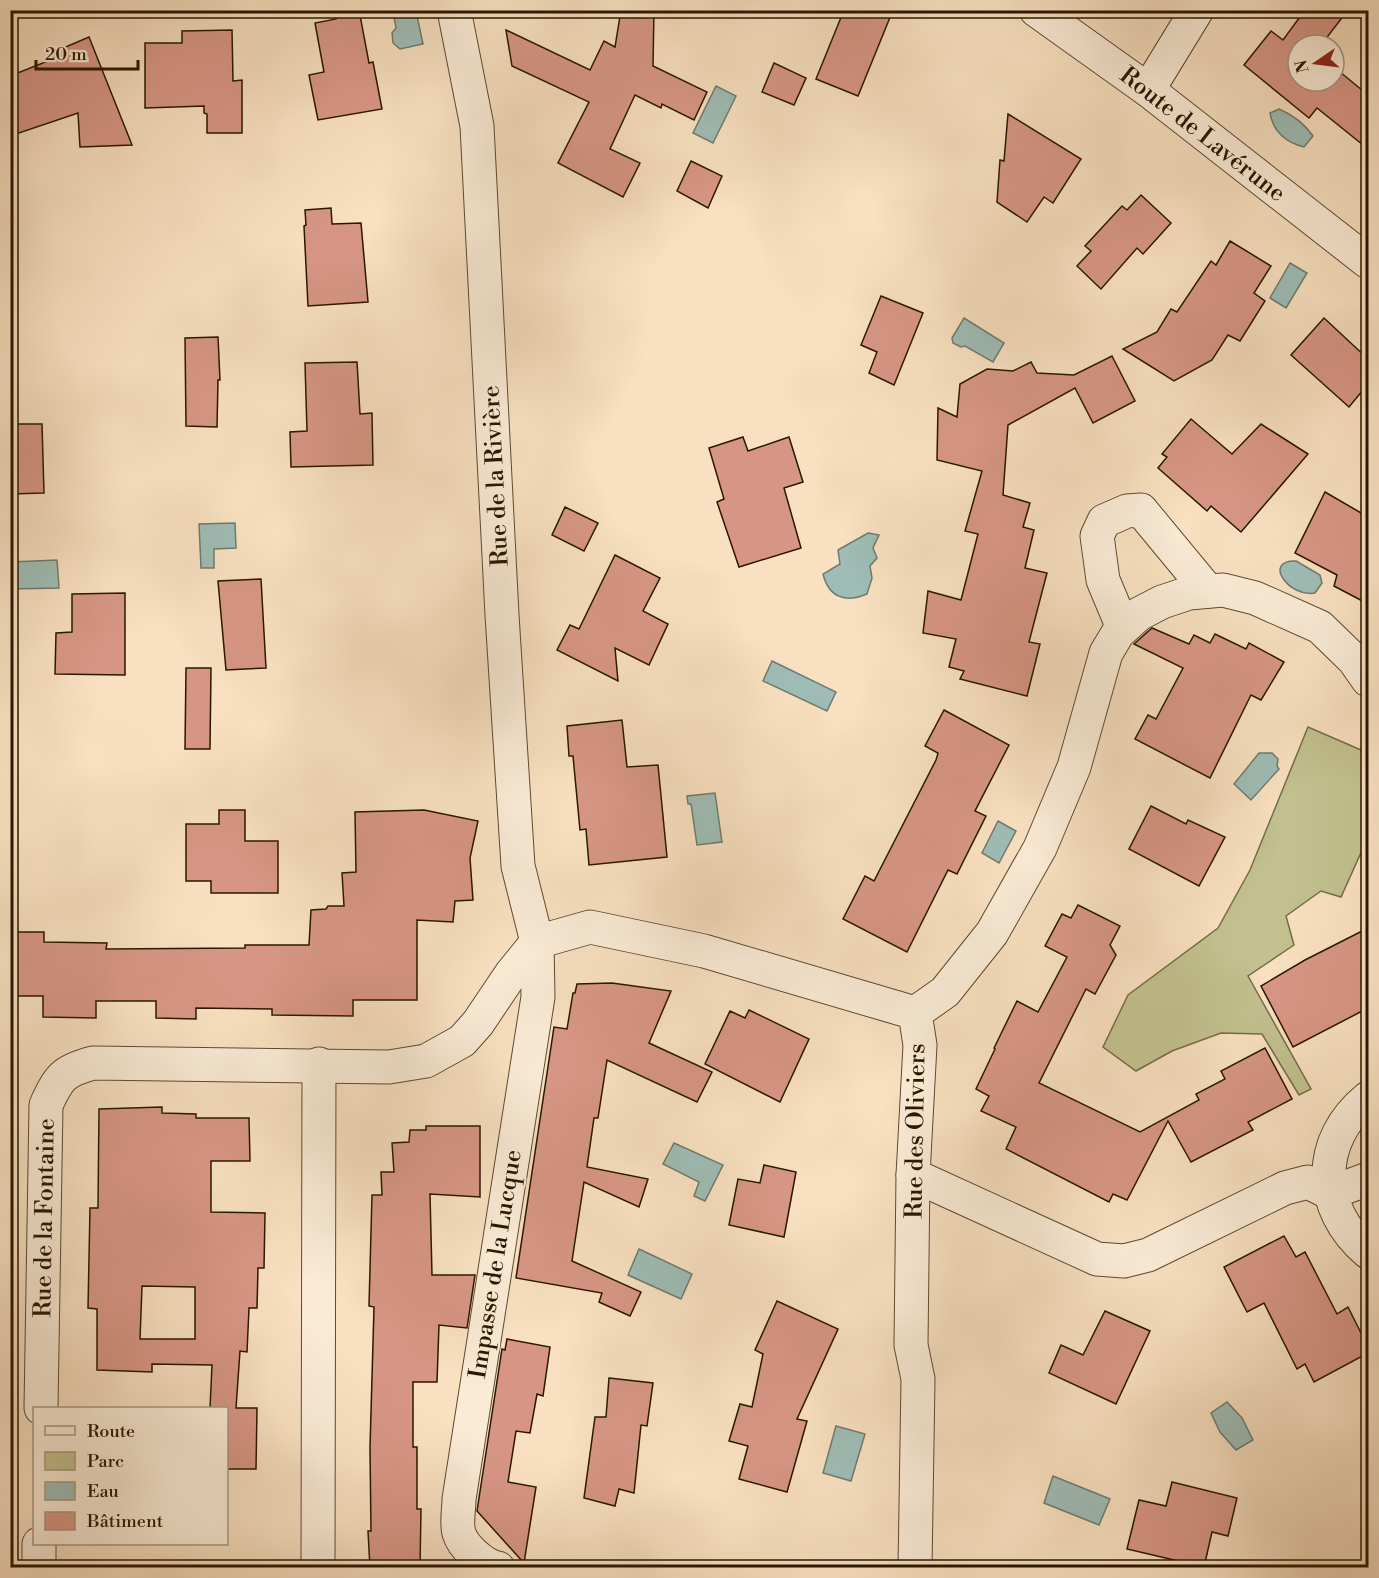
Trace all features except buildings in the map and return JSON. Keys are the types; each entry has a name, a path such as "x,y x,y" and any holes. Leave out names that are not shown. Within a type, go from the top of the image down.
{"street":[{"name":"Rue de la Rivière","path":"453,10 477,126 502,615 518,866 537,942"},
{"name":"Route de Lavérune","path":"1036,10 1148,90 1368,262"},
{"path":"1148,90 1197,10"},
{"path":"1124,628 1103,580 1097,536 1104,521 1141,510 1208,591"},
{"path":"915,1013 945,992 992,933 1040,848 1074,767 1106,652 1118,633 1139,614 1162,602 1189,593 1223,590 1255,598 1320,627 1354,660 1368,680"},
{"name":"Rue des Oliviers","path":"537,942 590,927 704,951 915,1013 920,1045 914,1175 911,1345 918,1379 915,1568"},
{"name":"Rue de la Fontaine","path":"41,1407 46,1105 56,1083 72,1069 93,1063 320,1064 388,1067 426,1061 462,1041 478,1023 511,974 537,942"},
{"name":"Impasse de la Lucque","path":"498,1568 476,1557 459,1534 459,1499 538,997 537,942"},
{"path":"318,1568 320,1064"},
{"path":"1368,1098 1355,1109 1338,1134 1329,1163 1330,1193 1338,1218 1353,1239 1368,1252"},
{"path":"914,1175 1097,1259 1124,1261 1148,1255 1285,1188 1308,1182 1330,1193 1368,1179"},
{"path":"39,1545 39,1568"}],"green space":[{"path":"1308,727 1368,753 1368,837 1341,897 1321,891 1286,916 1294,945 1248,976 1311,1089 1299,1095 1262,1034 1221,1033 1172,1051 1136,1071 1103,1047 1128,995 1218,928 1250,870"}],"water":[{"path":"393,11 416,11 423,44 400,49 393,43 392,33 396,28"},
{"path":"716,86 736,96 713,143 693,133"},
{"path":"1279,109 1298,120 1313,136 1304,147 1286,139 1277,130 1270,113"},
{"path":"1290,263 1307,273 1286,308 1270,298"},
{"path":"964,318 1004,343 993,362 965,346 961,347 953,343 952,338"},
{"path":"235,523 236,548 214,549 214,568 201,568 199,524"},
{"path":"868,533 879,535 873,548 877,558 870,566 872,578 867,594 852,598 839,596 829,589 823,574 840,564 838,550"},
{"path":"57,560 59,588 11,589 11,562"},
{"path":"1296,561 1320,575 1322,583 1315,593 1296,590 1283,578 1280,572 1281,566 1286,562"},
{"path":"772,661 836,692 827,711 763,681"},
{"path":"1259,753 1272,753 1278,759 1279,769 1251,800 1234,784"},
{"path":"715,793 722,842 697,845 691,804 688,804 687,796"},
{"path":"998,821 1016,831 999,863 982,853"},
{"path":"674,1143 723,1165 705,1201 694,1196 699,1182 663,1164"},
{"path":"639,1249 692,1274 681,1299 628,1275"},
{"path":"1227,1402 1242,1418 1253,1440 1236,1450 1220,1432 1211,1413"},
{"path":"836,1426 865,1434 851,1481 823,1473"},
{"path":"1053,1476 1110,1499 1099,1525 1044,1503"}]}
